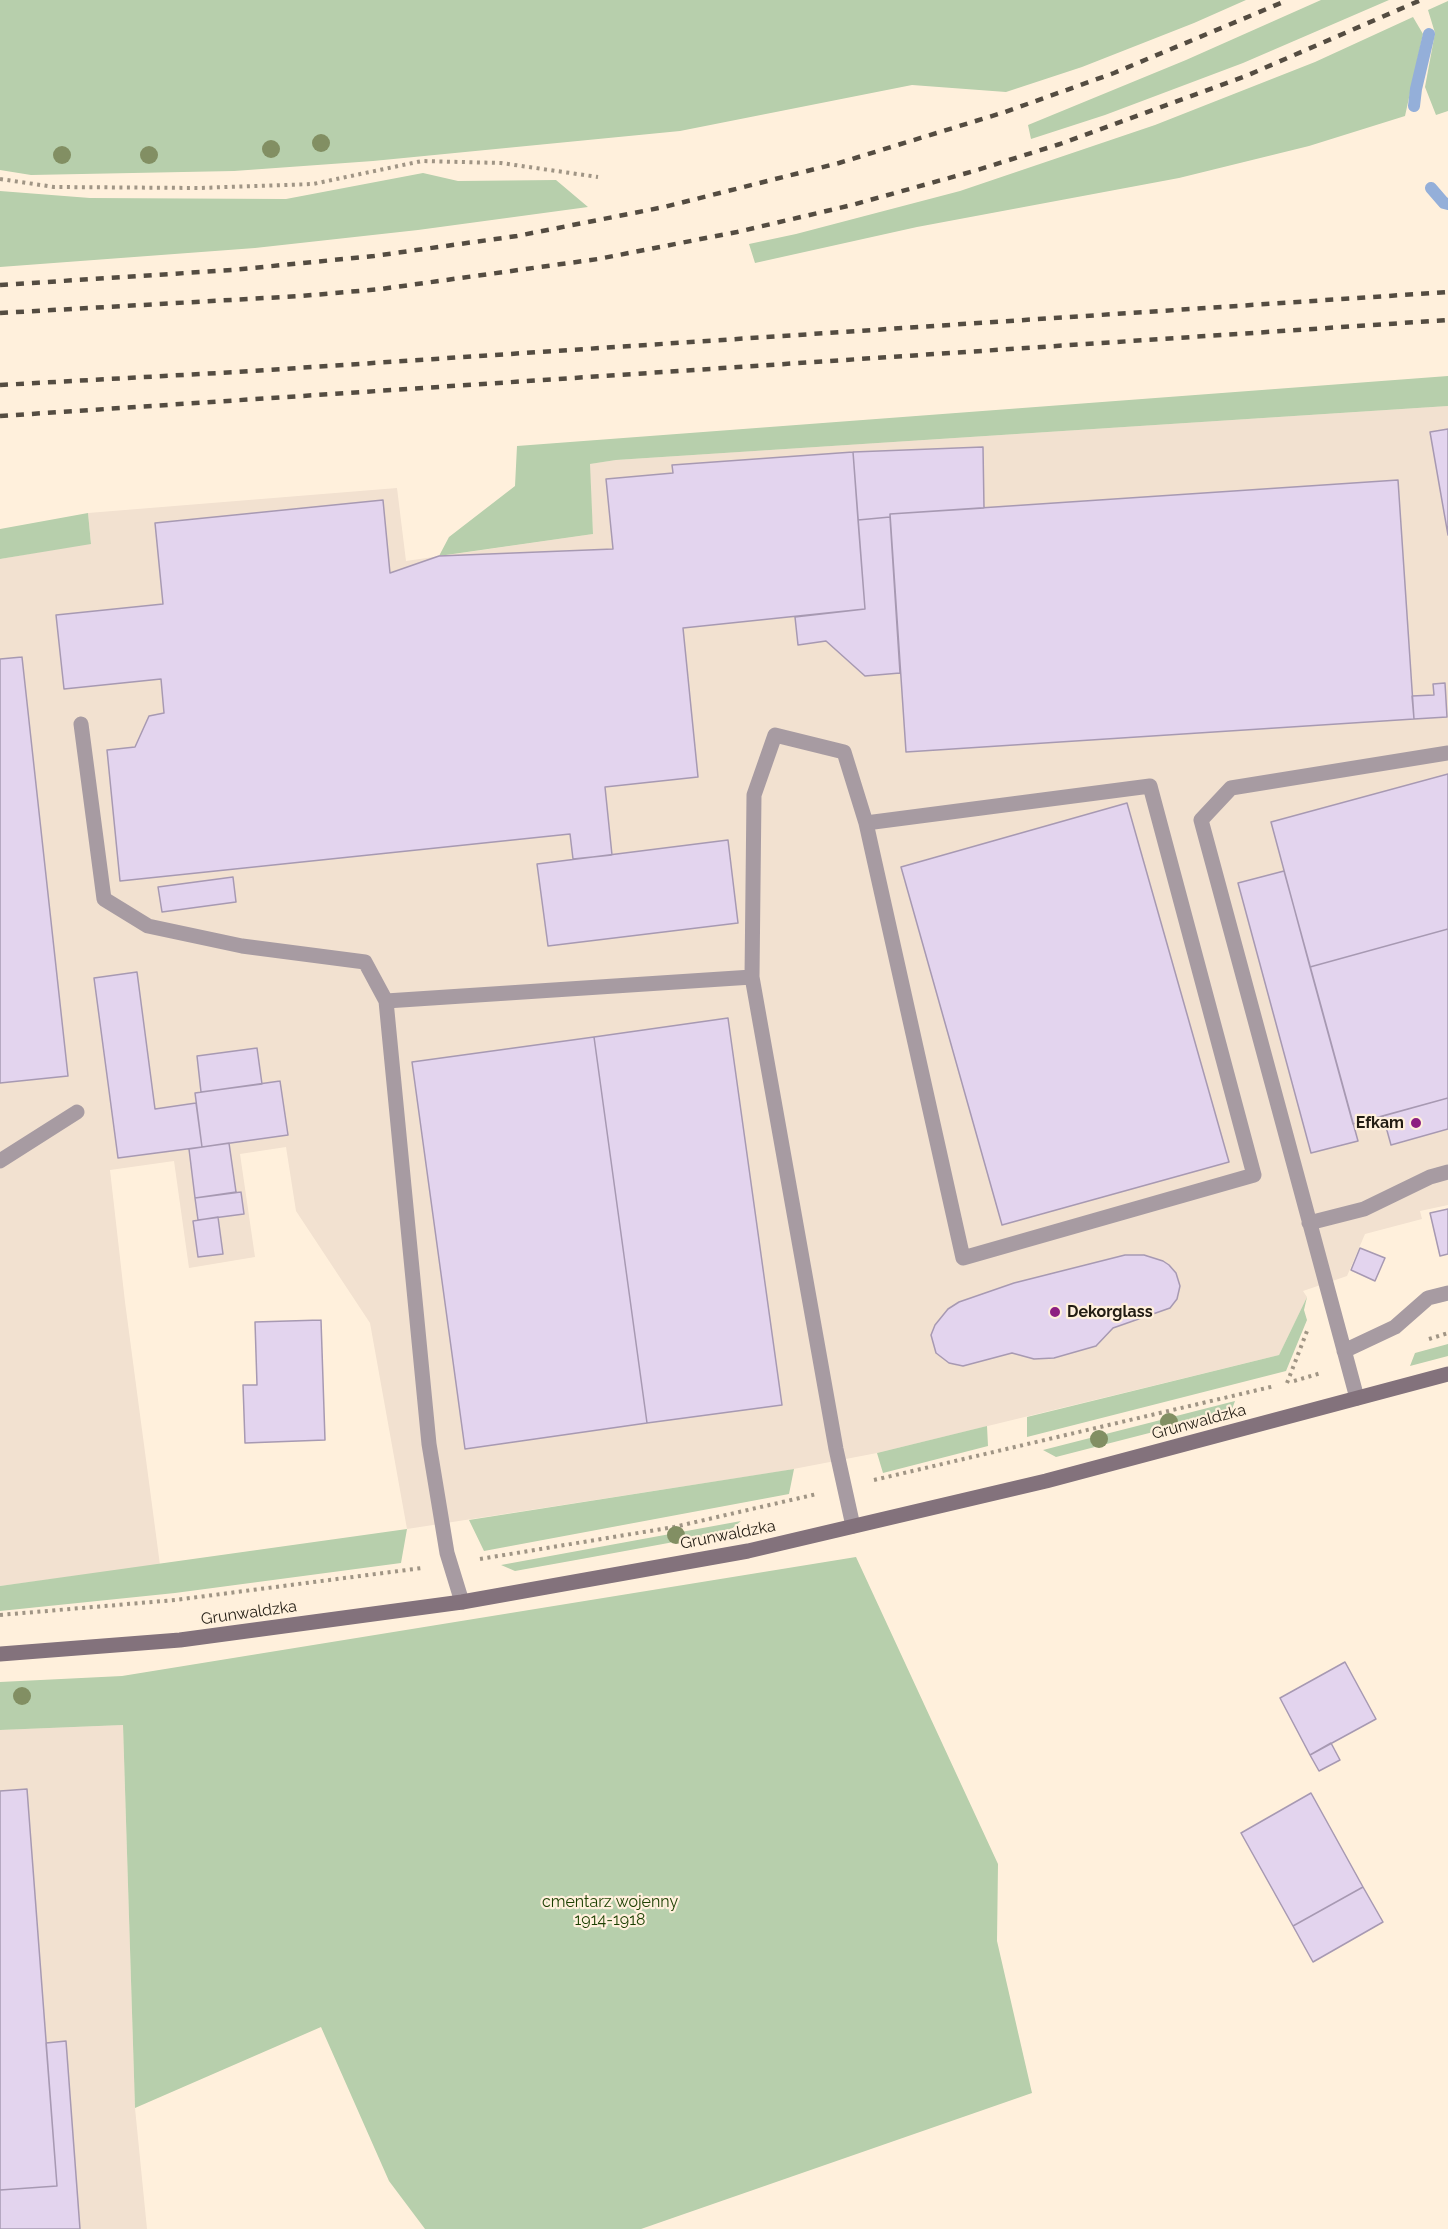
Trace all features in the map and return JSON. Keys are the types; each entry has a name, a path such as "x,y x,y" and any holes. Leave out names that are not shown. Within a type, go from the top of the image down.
{"main road":[{"name":"Grunwaldzka","path":"0,1654 180,1640 462,1602 748,1551 1047,1481 1448,1374"}],"lane":[{"path":"81,724 104,899 148,926 242,946 365,962 386,1000 429,1444 439,1515 450,1564 462,1602"},
{"path":"853,1526 752,977 754,795 775,735 844,752 866,823 963,1258 1254,1175 1150,786 866,823"},
{"path":"1357,1398 1201,820 1231,788 1448,753"},
{"path":"386,1000 752,977"},
{"path":"0,1161 77,1112"},
{"path":"1309,1223 1364,1209 1430,1177 1448,1172"},
{"path":"1346,1358 1395,1327 1428,1298 1448,1293"}],"path":[{"path":"0,179 54,187 199,188 313,184 422,161 501,163 598,177"},
{"path":"1426,1340 1448,1333"},
{"path":"0,1615 175,1600 450,1564 674,1527 1287,1383 1346,1358"}],"shaded area":[{"name":"Dekorglass","path":"1448,406 1448,1205 1420,1211 1422,1219 1365,1234 1347,1276 1303,1291 1307,1297 1279,1355 877,1453 783,1471 407,1529 370,1323 296,1211 286,1147 240,1154 255,1257 189,1268 174,1161 110,1170 160,1565 0,1586 0,559 91,543 88,513 397,488 406,561 593,534 589,464 616,460"},
{"path":"123,1725 135,2108 147,2229 0,2229 0,1730"}],"green space":[{"path":"0,0 1246,0 1082,67 1006,92 912,85 680,131 373,161 234,171 31,175 0,170"},
{"path":"1321,0 1389,0 1243,63 1105,115 1031,139 1028,125 1186,60"},
{"path":"1448,1 1448,111 1436,115 1425,87 1435,33 1428,10"},
{"path":"1413,17 1423,34 1405,116 1309,146 1179,178 917,227 755,263 749,244 960,191 1155,125 1315,62"},
{"path":"423,173 458,181 556,180 588,207 418,230 255,248 0,267 0,191 90,198 286,199"},
{"path":"1448,376 1448,406 616,460 590,464 593,534 439,556 449,537 515,486 517,446"},
{"path":"88,513 91,544 0,559 0,529"},
{"path":"1307,1297 1304,1310 1307,1320 1286,1371 1027,1437 1027,1417 1279,1355"},
{"path":"1448,1344 1448,1356 1410,1366 1415,1353"},
{"path":"1235,1401 1231,1412 1056,1457 1043,1450"},
{"path":"987,1426 988,1446 883,1473 877,1453"},
{"path":"794,1469 789,1494 484,1551 469,1520"},
{"path":"741,1521 728,1532 587,1558 515,1571 501,1565"},
{"path":"407,1529 401,1563 175,1593 0,1611 0,1586"},
{"name":"cmentarz wojenny 1914-1918","path":"856,1557 998,1864 997,1941 1032,2093 641,2229 425,2229 389,2181 321,2027 135,2108 123,1725 0,1730 0,1682 122,1676"}],"building":[{"path":"1448,429 1448,535 1430,432"},
{"path":"983,447 984,508 890,514 890,517 858,520 853,452"},
{"path":"853,452 865,609 683,628 698,777 605,787 612,855 573,859 570,834 120,881 107,750 135,747 149,716 164,713 161,679 64,689 56,615 163,604 155,523 383,500 390,573 439,556 613,549 606,479 673,473 672,465"},
{"path":"1398,480 1414,719 906,752 890,514"},
{"path":"890,517 900,673 865,676 826,641 798,645 795,617 865,609 858,520"},
{"path":"22,657 68,1076 0,1083 0,659"},
{"path":"1445,683 1447,717 1414,719 1412,696 1434,695 1433,684"},
{"path":"1448,774 1448,929 1310,967 1271,822"},
{"path":"1127,803 1229,1162 1002,1225 901,867"},
{"path":"728,840 738,923 548,946 537,864"},
{"path":"1284,871 1358,1141 1311,1153 1238,883"},
{"path":"233,877 236,902 162,912 158,887"},
{"path":"1448,929 1448,1098 1353,1124 1310,967"},
{"path":"137,972 155,1109 196,1103 202,1147 118,1158 94,978"},
{"path":"728,1018 782,1405 647,1423 594,1037"},
{"path":"594,1037 647,1423 465,1449 412,1062"},
{"path":"257,1048 262,1084 201,1092 197,1056"},
{"path":"280,1081 288,1135 202,1147 195,1093"},
{"name":"Efkam","path":"1448,1098 1448,1129 1391,1145 1383,1116"},
{"path":"229,1143 236,1192 195,1198 189,1149"},
{"path":"241,1192 244,1214 198,1220 195,1198"},
{"path":"1448,1209 1448,1254 1440,1256 1430,1213"},
{"path":"218,1217 223,1254 198,1257 193,1221"},
{"path":"1360,1248 1385,1258 1375,1281 1351,1270"},
{"name":"Dekorglass","path":"1125,1255 1144,1255 1163,1261 1176,1273 1180,1286 1177,1299 1170,1308 1113,1328 1096,1346 1054,1358 1034,1359 1012,1353 963,1366 949,1363 936,1353 931,1335 935,1325 948,1309 959,1302 1014,1283"},
{"path":"321,1320 325,1440 245,1443 243,1385 257,1385 255,1322"},
{"path":"1345,1662 1376,1719 1310,1755 1280,1698"},
{"path":"1331,1743 1340,1760 1319,1771 1310,1755"},
{"path":"27,1789 57,2186 0,2190 0,1791"},
{"path":"1311,1793 1363,1887 1293,1926 1241,1833"},
{"path":"1363,1887 1383,1922 1313,1962 1293,1926"},
{"path":"66,2041 80,2229 0,2229 0,2190 57,2186 46,2043"}],"waterway":[{"path":"1414,106 1429,34"},
{"path":"1431,188 1444,203 1448,204"}],"railway":[{"path":"0,285 232,270 374,256 517,236 664,207 839,163 1005,112 1114,73 1288,0"},
{"path":"0,313 301,296 381,289 598,259 737,232 852,205 1060,144 1246,76 1421,0"},
{"path":"0,385 237,372 1448,292"},
{"path":"0,416 1448,320"}],"place":[{"name":"Efkam","path":"1416,1123"},
{"name":"Dekorglass","path":"1055,1312"}]}
